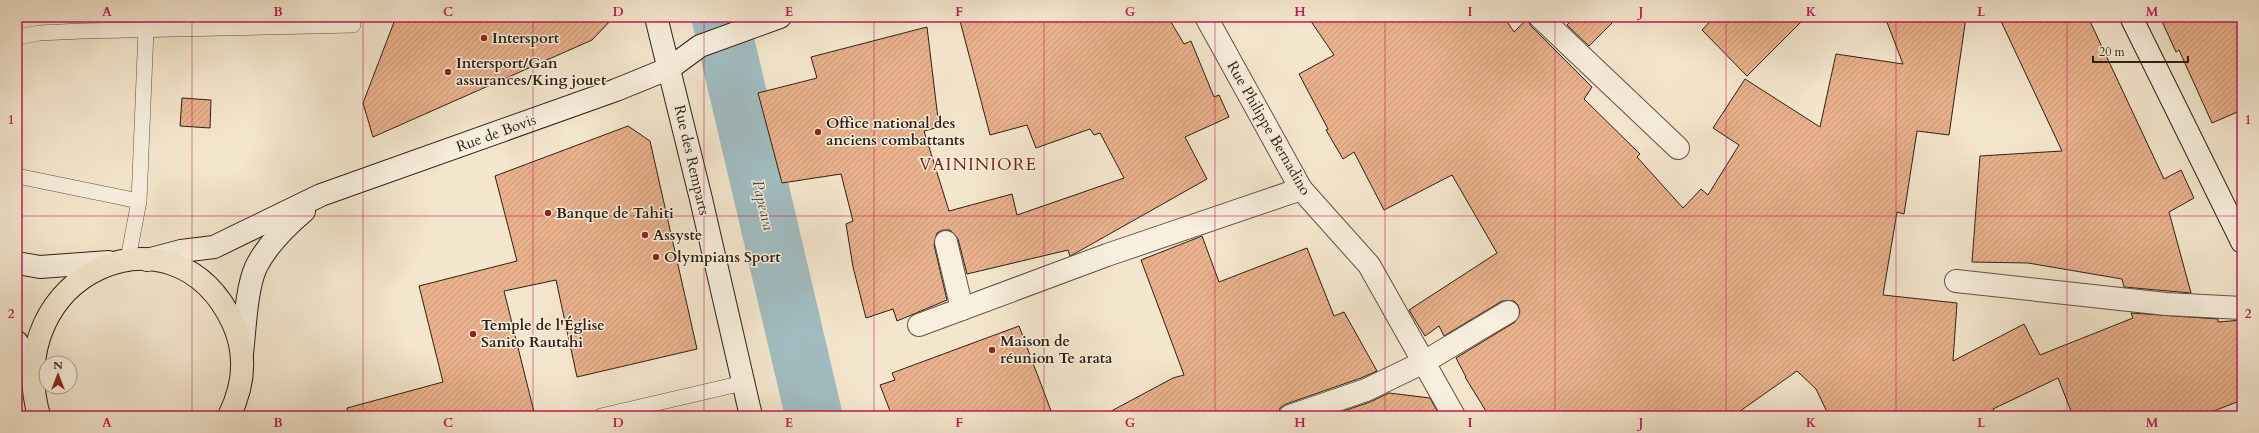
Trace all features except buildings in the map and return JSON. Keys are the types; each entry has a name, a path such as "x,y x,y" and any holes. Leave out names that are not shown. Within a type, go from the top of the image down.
{"main road":[{"path":"39,416 32,400 26,365 31,334 37,319 55,293 80,273 128,260 175,266 188,273 211,291 228,314 239,341 242,355 240,390 229,416"}],"street":[{"name":"Rue des Remparts","path":"656,17 670,68 751,416"},
{"name":"Rue de Bovis","path":"17,263 40,267 128,260 214,247 321,195 616,90 670,68 700,46 780,17"},
{"name":"Rue Philippe Bernadino","path":"1206,17 1301,189 1369,266 1454,416"},
{"path":"1540,17 1678,148"},
{"path":"2131,17 2242,242"},
{"path":"919,325 1107,255 1301,189"},
{"name":"Rue de Bovis","path":"242,355 247,307 256,268 272,242 321,195"},
{"path":"946,242 962,309"},
{"path":"1956,281 2166,304 2242,308"},
{"path":"1290,416 1366,390 1424,362 1508,312"},
{"path":"17,342 26,365"}],"lane":[{"path":"17,37 38,33 353,25"},
{"path":"128,260 139,200 146,30"},
{"path":"17,176 139,200"},
{"path":"601,416 743,383"}],"waterway":[{"name":"Papeava","path":"720,17 814,416"}],"place":[{"name":"Intersport","path":"484,38"},
{"name":"Intersport/Gan assurances/King jouet","path":"448,72"},
{"name":"Office national des anciens combattants","path":"818,132"},
{"name":"Banque de Tahiti","path":"548,213"},
{"name":"Assyste","path":"645,235"},
{"name":"Olympians Sport","path":"656,257"},
{"name":"Temple de l'Église Sanito Rautahi","path":"473,334"},
{"name":"Maison de réunion Te arata","path":"992,350"}],"district":[{"name":"VAININIORE","path":"978,164"}]}
